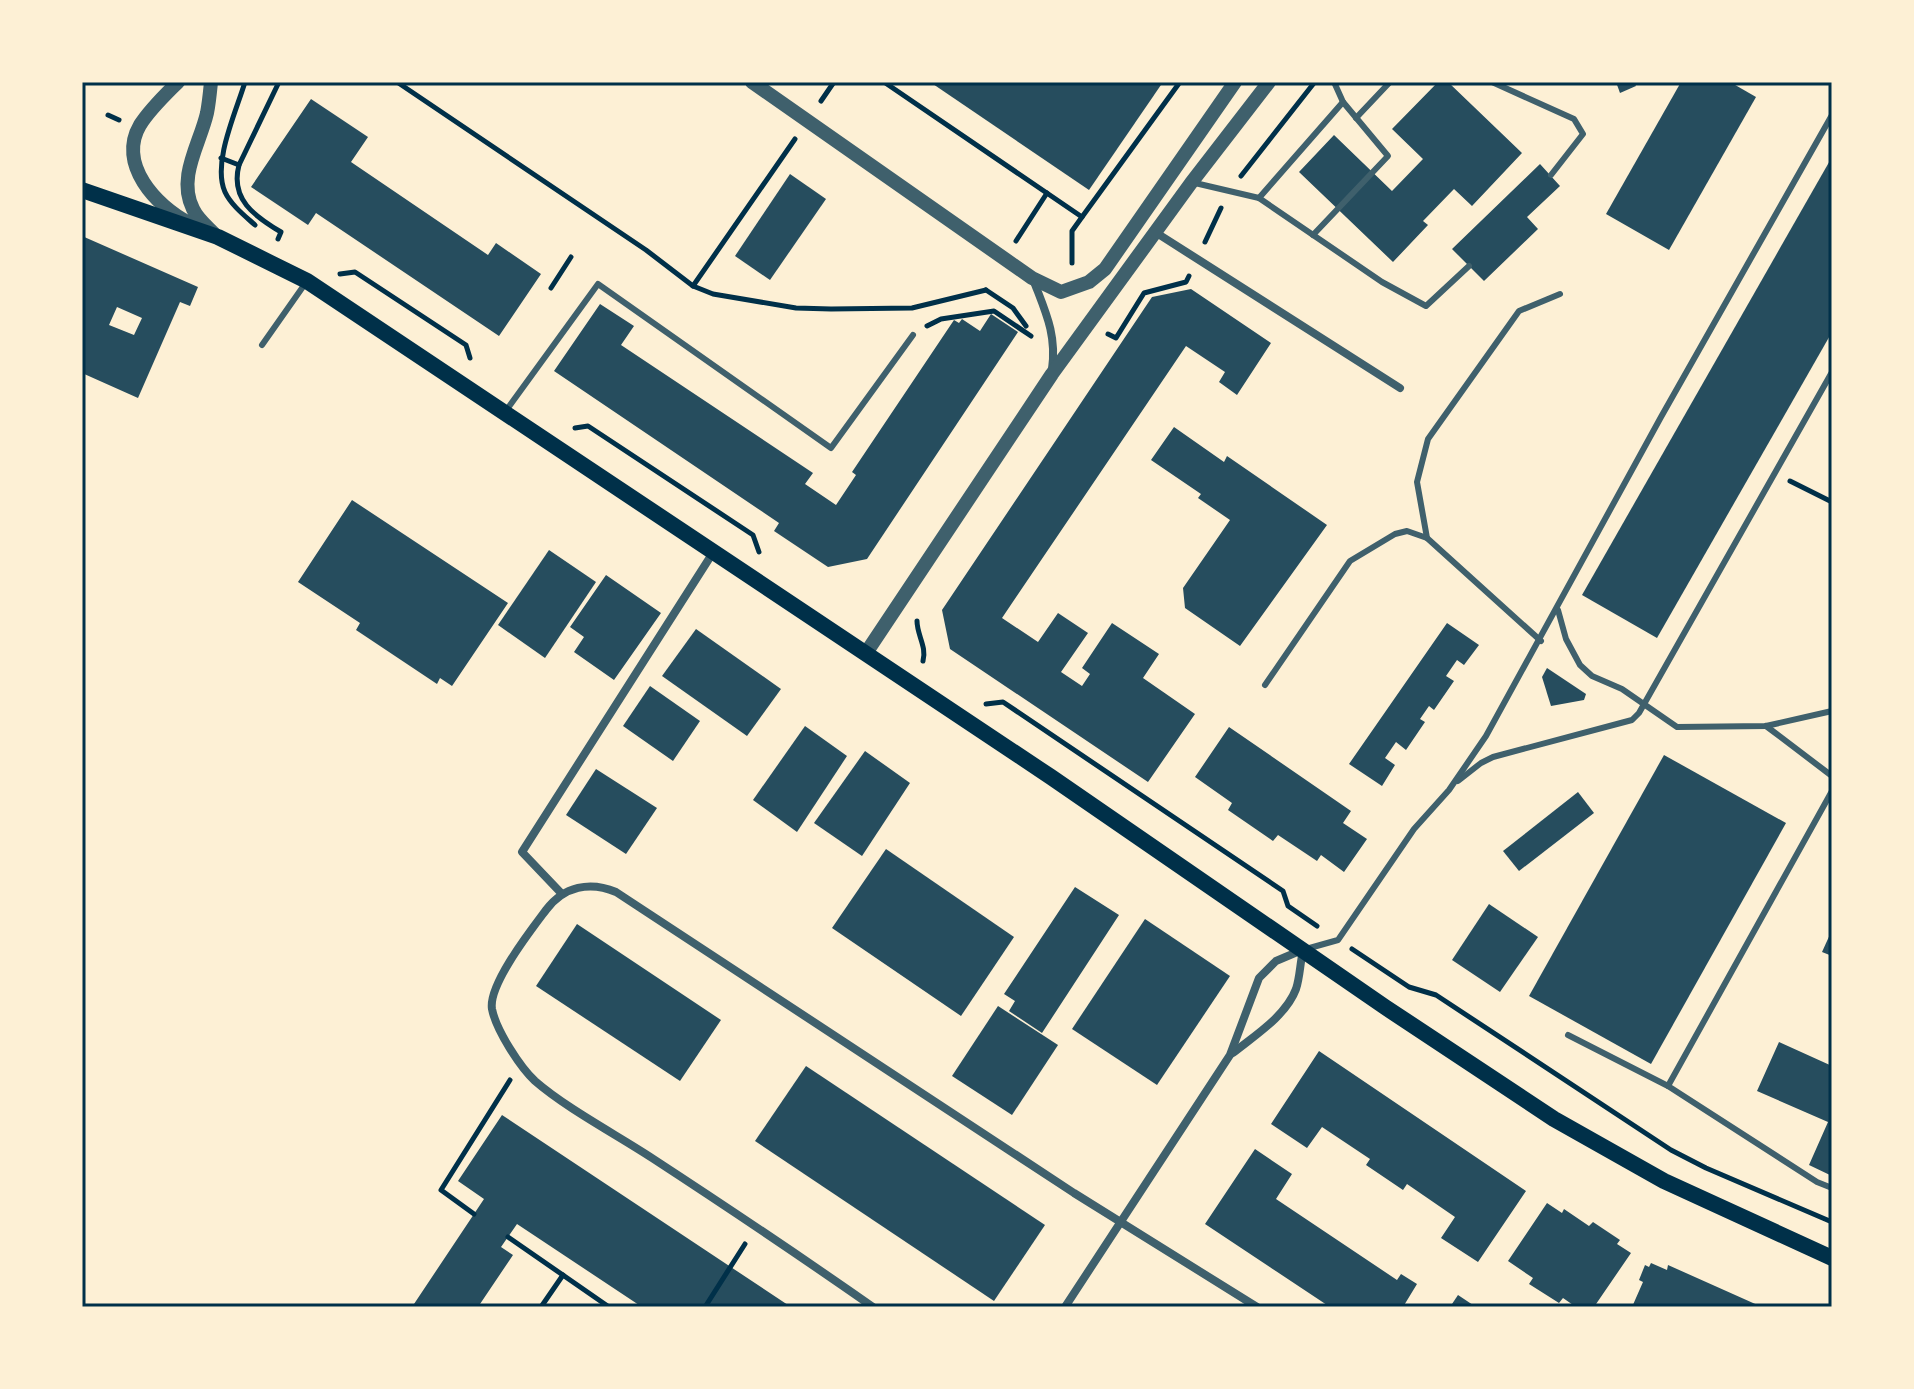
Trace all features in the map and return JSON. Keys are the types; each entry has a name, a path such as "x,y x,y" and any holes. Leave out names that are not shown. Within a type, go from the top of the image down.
{"main road":[{"path":"82,190 218,237 307,281 866,653 1554,1119 1664,1181 1832,1258"}],"street":[{"path":"178,82 138,128 134,158 141,180 156,199 177,217 218,237"},
{"path":"211,82 207,113 189,166 187,185 192,207 200,220 218,237"},
{"path":"752,82 1032,278 1061,292 1089,282 1105,269 1235,82"},
{"path":"866,653 1052,374 1269,82"},
{"path":"1155,232 1400,388"},
{"path":"1032,278 1052,329 1055,348 1052,374"},
{"path":"562,894 522,852 714,551"},
{"path":"873,1307 756,1226 550,1092 520,1064 491,1007 493,994 500,978 548,907 562,894 591,885 616,892 1122,1224 1257,1307"},
{"path":"1065,1307 1230,1055 1259,978 1276,961 1303,950"},
{"path":"1230,1055 1277,1016 1290,1001 1303,950"}],"lane":[{"path":"1313,235 1388,156 1343,102 1334,82"},
{"path":"1356,118 1390,82"},
{"path":"1492,82 1574,119 1583,134 1551,175"},
{"path":"1259,198 1343,102"},
{"path":"1303,950 1338,940 1414,829 1449,790 1486,736 1832,115"},
{"path":"1191,183 1259,198 1382,282 1426,306 1469,266"},
{"path":"262,345 307,281"},
{"path":"505,412 598,284 831,448 913,335"},
{"path":"1427,538 1417,482 1428,439 1519,311 1560,294"},
{"path":"1449,790 1481,763 1493,757 1632,720 1644,705 1832,372"},
{"path":"1265,685 1350,561 1395,534 1407,531 1427,538 1541,641"},
{"path":"1558,609 1566,639 1580,665 1592,676 1622,689 1677,727 1766,726 1832,711"},
{"path":"1766,726 1832,776"},
{"path":"1668,1086 1832,791"},
{"path":"1568,1035 1668,1086 1817,1182 1832,1188"}],"path":[{"path":"245,82 222,159 220,176 226,195 242,213 254,225 290,246"},
{"path":"397,82 646,250 693,286 713,294 796,308 831,309 912,308 986,290 1013,308 1037,340"},
{"path":"693,286 834,82"},
{"path":"884,82 1082,217 1180,82"},
{"path":"1089,323 1116,338 1144,293 1186,282 1229,191 1314,82"},
{"path":"551,288 571,257"},
{"path":"328,267 340,274 355,272 466,345 468,357 477,362"},
{"path":"913,335 941,319 994,311 1020,329"},
{"path":"564,421 575,428 588,426 753,535 757,550 770,559"},
{"path":"1775,473 1832,502"},
{"path":"880,632 932,667"},
{"path":"979,699 988,705 1003,702 1283,891 1288,906 1394,978 1409,987 1436,995 1671,1150 1832,1222"},
{"path":"474,1214 441,1190 520,1064"},
{"path":"508,1237 609,1307"},
{"path":"705,1307 731,1267"},
{"path":"541,1307 563,1275"}],"building":[{"path":"930,82 1163,82 1089,190"},
{"path":"1438,82 1448,82 1522,153 1472,206 1454,189 1423,221 1428,225 1393,262 1299,172 1334,135 1392,191 1423,159 1392,129"},
{"path":"1616,82 1634,82 1636,86 1620,93"},
{"path":"1681,82 1730,82 1756,97 1669,250 1606,214"},
{"path":"311,99 368,137 351,162 488,255 496,243 541,274 499,336 316,213 308,225 251,187"},
{"path":"1832,157 1832,332 1657,638 1582,595"},
{"path":"1540,164 1560,186 1527,217 1538,229 1484,281 1452,249"},
{"path":"790,174 826,199 770,280 735,256"},
{"path":"82,236 198,287 190,306 180,302 138,398 82,373","holes":["117,307 142,318 134,335 109,325"]},
{"path":"1191,289 1271,343 1237,395 1219,382 1225,372 1186,346 1002,618 1038,642 1058,613 1088,633 1061,672 1082,686 1090,674 1082,668 1112,623 1159,654 1143,678 1195,714 1148,782 950,649 942,610 1152,297"},
{"path":"600,304 634,326 621,345 813,473 805,484 836,505 856,475 852,472 954,320 959,323 962,319 980,331 991,314 1018,332 867,559 828,567 774,531 779,523 554,371"},
{"path":"1174,427 1224,462 1227,456 1327,525 1240,646 1185,608 1183,588 1230,520 1198,498 1201,494 1151,460"},
{"path":"352,500 508,603 452,686 440,678 437,684 356,630 360,623 298,582"},
{"path":"549,550 596,582 545,658 498,625"},
{"path":"606,575 661,613 614,680 574,652 584,637 570,627"},
{"path":"1447,623 1479,645 1464,665 1457,660 1446,676 1454,681 1434,710 1429,706 1420,719 1425,722 1406,750 1396,742 1385,758 1395,765 1382,786 1349,764"},
{"path":"696,629 781,689 747,736 662,676"},
{"path":"1547,668 1586,694 1584,700 1551,706 1542,677"},
{"path":"650,686 700,721 673,761 623,726"},
{"path":"805,726 847,756 797,832 753,800"},
{"path":"1229,727 1351,811 1343,823 1367,839 1344,872 1321,855 1317,861 1278,835 1273,841 1228,810 1232,803 1195,777"},
{"path":"865,751 910,783 862,856 814,823"},
{"path":"1664,755 1786,823 1651,1064 1529,996"},
{"path":"596,769 657,808 626,854 566,815"},
{"path":"1578,792 1594,813 1519,871 1503,851"},
{"path":"886,849 1014,937 961,1016 832,928"},
{"path":"1075,887 1119,915 1042,1033 1009,1011 1015,1001 1004,994"},
{"path":"1489,904 1538,937 1500,992 1452,960"},
{"path":"1145,919 1230,976 1157,1085 1072,1029"},
{"path":"577,924 721,1020 680,1081 536,986"},
{"path":"1832,930 1832,956 1822,952"},
{"path":"998,1006 1058,1045 1012,1115 952,1076"},
{"path":"1779,1042 1832,1066 1832,1176 1809,1165 1828,1122 1757,1091"},
{"path":"1319,1051 1526,1191 1478,1262 1441,1238 1455,1217 1407,1184 1403,1190 1366,1165 1370,1159 1322,1127 1307,1148 1271,1124"},
{"path":"806,1066 1045,1225 994,1301 755,1141"},
{"path":"502,1115 791,1307 642,1307 517,1224 501,1247 513,1255 478,1307 412,1307 484,1199 458,1181"},
{"path":"1255,1149 1292,1174 1276,1199 1397,1280 1401,1274 1417,1284 1403,1307 1330,1307 1205,1224"},
{"path":"1547,1203 1562,1213 1564,1209 1589,1226 1593,1222 1620,1240 1617,1244 1631,1253 1594,1307 1576,1307 1563,1298 1559,1303 1529,1284 1533,1278 1508,1261"},
{"path":"1651,1263 1667,1270 1668,1265 1762,1307 1632,1307 1643,1282 1639,1280 1645,1265 1649,1267"},
{"path":"1458,1295 1476,1307 1450,1307"}]}
